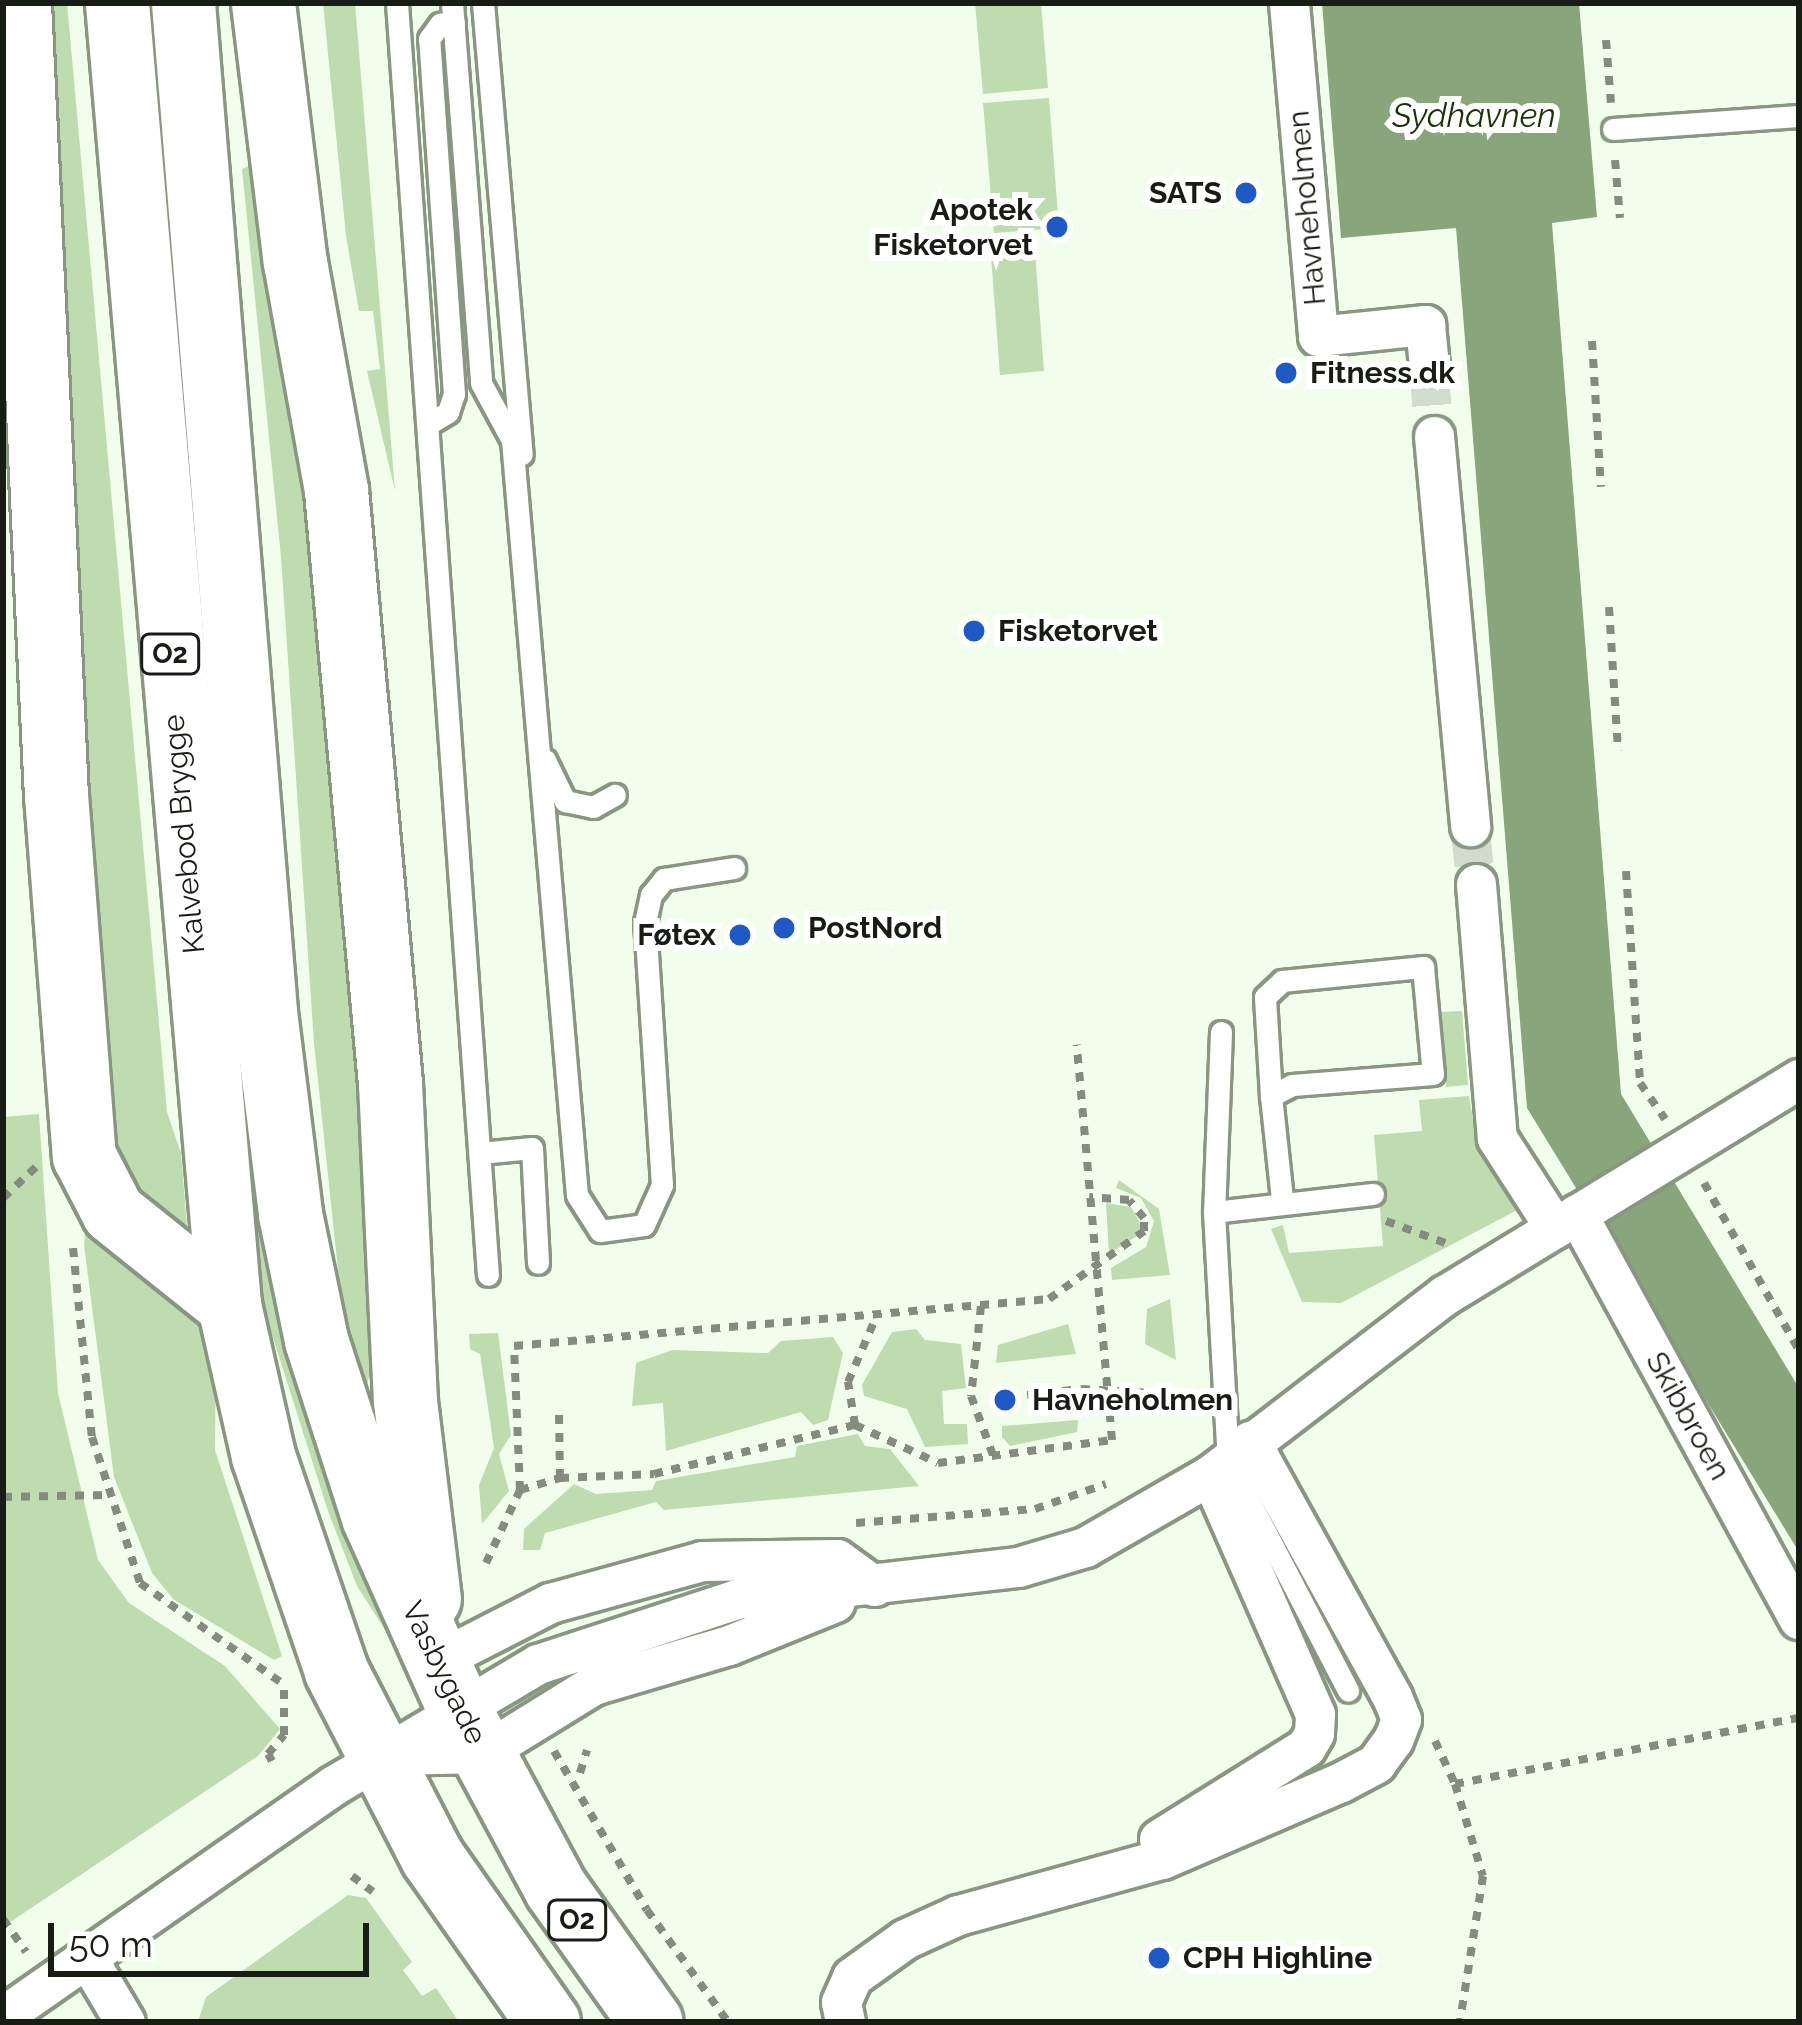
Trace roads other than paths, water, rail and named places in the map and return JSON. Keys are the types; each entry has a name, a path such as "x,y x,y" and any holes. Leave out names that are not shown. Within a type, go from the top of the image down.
{"main road":[{"path":"19,3 56,795 84,1156 112,1212 230,1305"},
{"name":"Kalvebod Brygge","path":"117,3 213,1190 230,1305"},
{"name":"Vasbygade","path":"183,3 265,1012 306,1293 373,1517 460,1708 556,1889 651,2022"},
{"path":"263,3 295,262 336,490 390,1083 405,1401 460,1708"},
{"name":"O2","path":"230,1305 297,1569 380,1755 432,1857 548,2022"}],"street":[{"name":"Havneholmen","path":"1289,3 1318,336 1425,325 1429,366"},
{"path":"1435,436 1470,826"},
{"path":"1476,884 1498,1138 1572,1217"},
{"path":"460,1708 593,1685 729,1645 874,1586 1052,1559 1229,1459 1497,1263 1799,1079"},
{"name":"Skibbroen","path":"1572,1217 1799,1619"},
{"path":"1108,1871 1306,1747 1314,1733 1315,1714 1229,1459"},
{"path":"845,2022 841,2002 853,1977 905,1939 1108,1871 1162,1859 1376,1763 1401,1719 1229,1459"},
{"path":"3,2016 380,1755 460,1708 550,1603 702,1561 837,1559 874,1586"},
{"path":"87,1958 125,2022"}],"lane":[{"path":"397,3 488,1275"},
{"path":"483,3 546,768 565,802 593,807 615,795"},
{"path":"430,423 448,412 454,394 429,39 453,13"},
{"path":"453,13 481,383 512,440 577,1195 600,1231 644,1225 662,1185 645,923 651,895 664,879 734,868"},
{"path":"1613,129 1799,116"},
{"path":"1271,1096 1292,1085 1433,1074 1423,967 1282,981 1265,998 1271,1096 1282,1199"},
{"path":"1220,1032 1214,1212 1229,1459 1348,1691"},
{"path":"480,1153 532,1148 538,1263"},
{"path":"1214,1212 1282,1199 1373,1194"}],"water":[{"name":"Sydhavnen","path":"1322,3 1579,3 1597,217 1552,223 1621,1094 1799,1388 1799,1552 1527,1108 1456,228 1341,238"}],"tunnel":[{"path":"1429,366 1434,436"},
{"path":"1470,826 1476,884"}],"place":[{"name":"SATS","path":"1246,193"},
{"name":"Apotek Fisketorvet","path":"1057,227"},
{"name":"Fitness.dk","path":"1286,373"},
{"name":"Fisketorvet","path":"974,631"},
{"name":"PostNord","path":"784,928"},
{"name":"Føtex","path":"740,935"},
{"name":"Havneholmen","path":"1005,1400"},
{"name":"CPH Highline","path":"1159,1958"}]}
